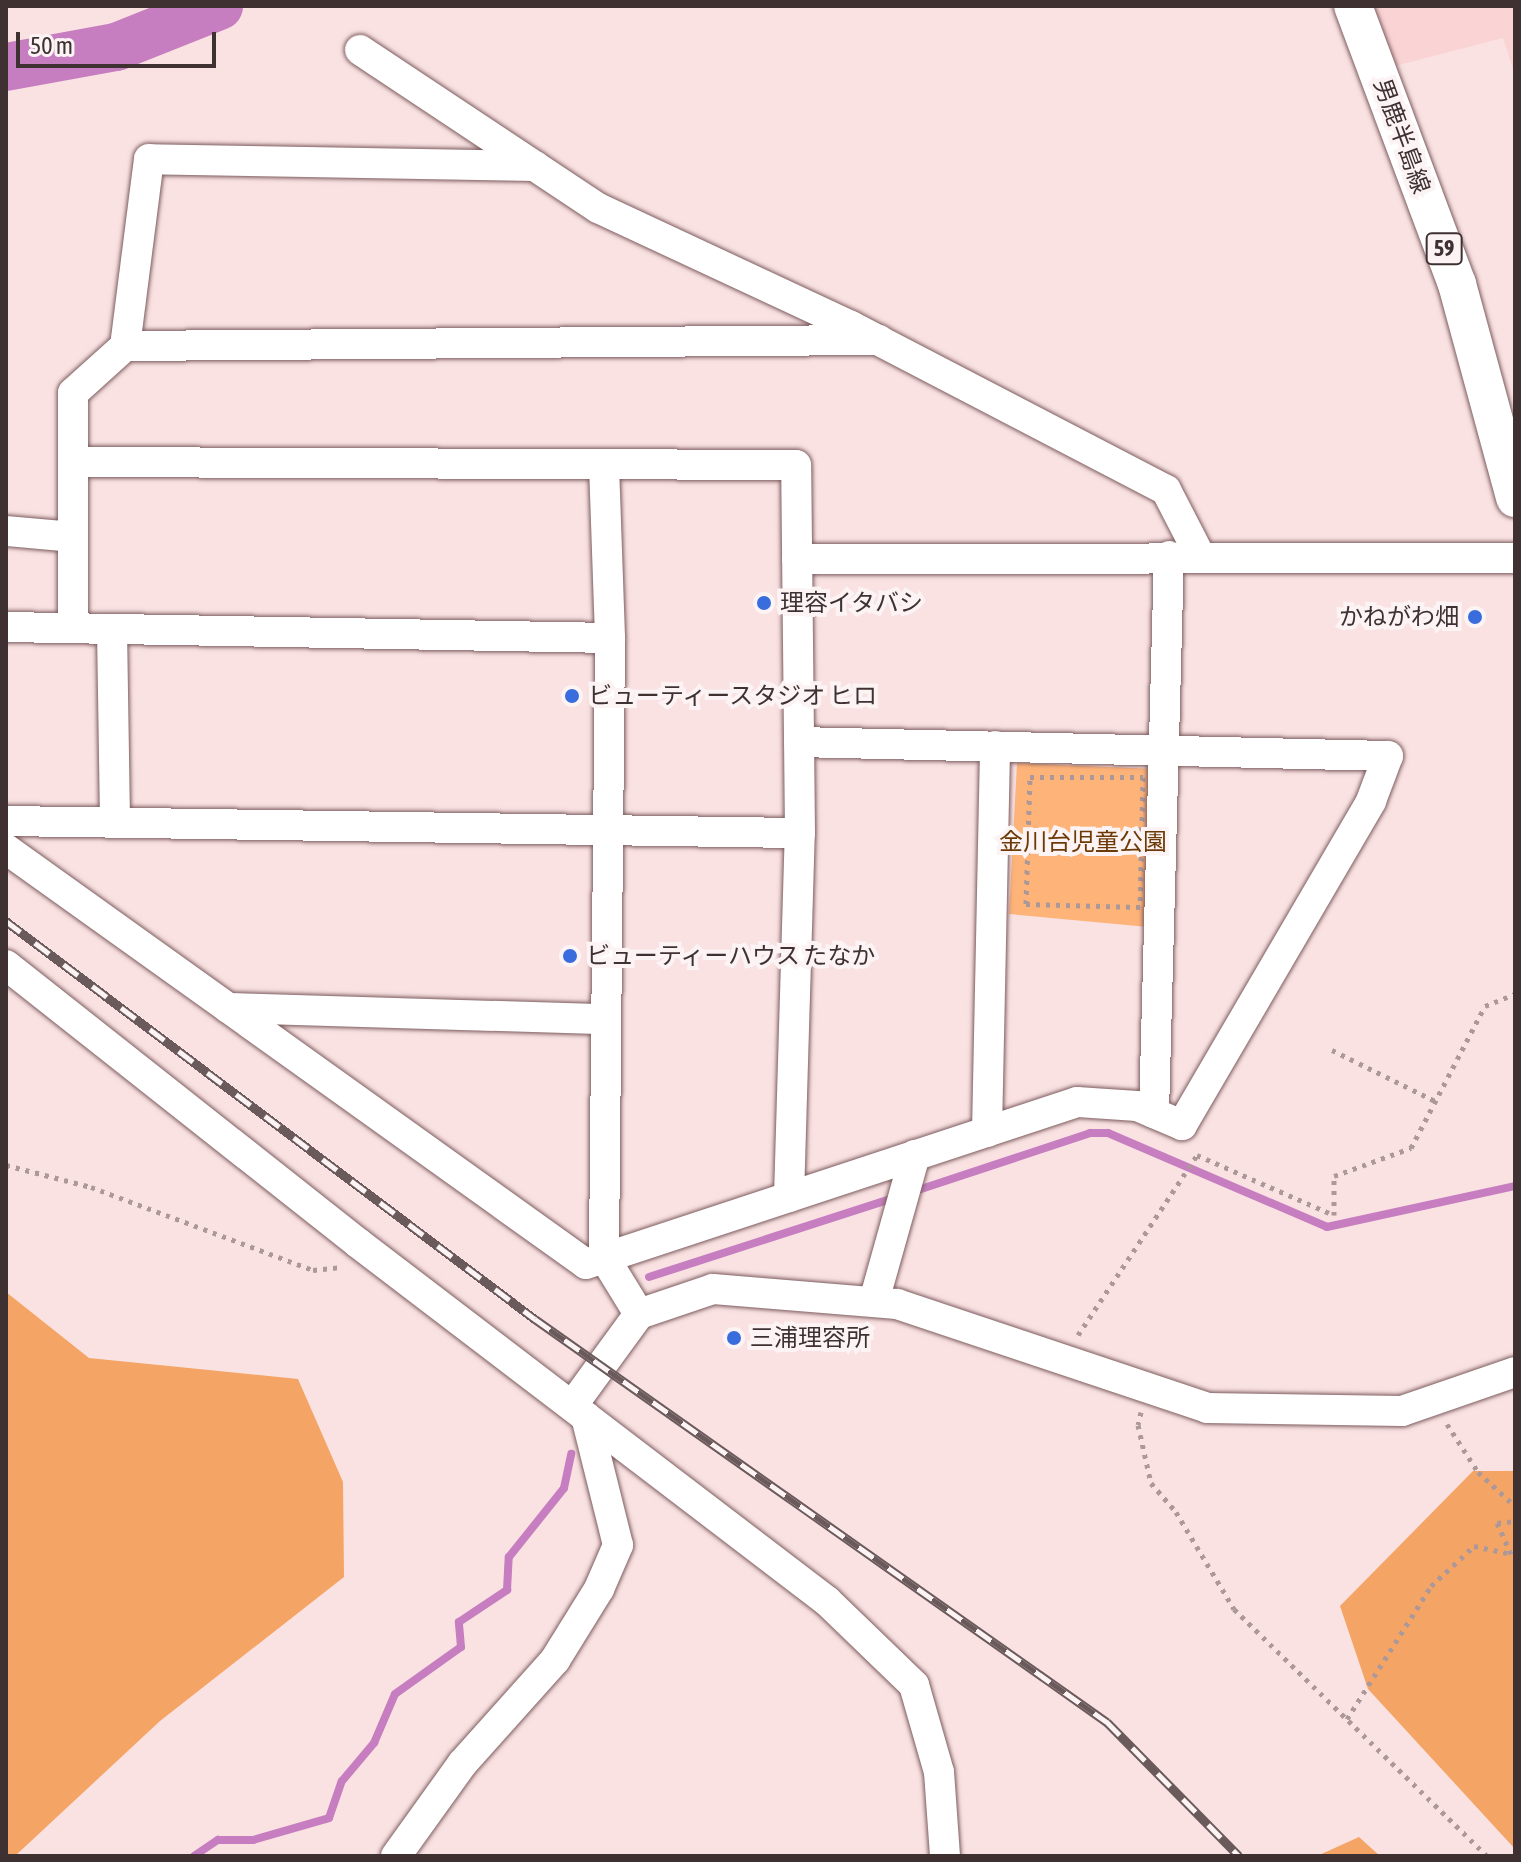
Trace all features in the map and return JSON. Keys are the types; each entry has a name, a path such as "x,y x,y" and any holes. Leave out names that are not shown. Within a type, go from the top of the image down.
{"main road":[{"name":"男鹿半島線","path":"1353,6 1457,284 1515,498"}],"street":[{"path":"360,50 598,208 879,340 1166,490 1200,556"},
{"path":"73,628 73,393 125,346 149,159 535,166"},
{"path":"125,346 879,340"},
{"path":"73,462 796,465 800,833 789,1197"},
{"path":"604,465 610,638 604,1257 639,1314"},
{"path":"6,531 73,537"},
{"path":"1154,1113 1167,750 1169,556"},
{"path":"797,559 1169,556 1515,558"},
{"path":"6,627 610,638"},
{"path":"112,629 115,822"},
{"path":"6,849 586,1264 1077,1102 1137,1106 1182,1125 1371,801 1388,756 799,742"},
{"path":"987,1132 995,746"},
{"path":"6,821 608,827 800,833"},
{"path":"6,965 384,1263 827,1601 914,1685 939,1772 945,1856"},
{"path":"228,1008 606,1019"},
{"path":"874,1301 903,1210 915,1155"},
{"path":"396,1856 462,1764 555,1660 599,1589 618,1545 579,1411 639,1314 713,1289 897,1304 1207,1408 1402,1411 1515,1372"}],"path":[{"path":"1030,777 1143,777 1140,907 1026,904 1030,777"},
{"path":"1062,1359 1197,1155 1334,1215 1334,1176 1411,1148 1485,1006 1515,994"},
{"path":"1332,1050 1435,1101"},
{"path":"6,1165 91,1187 313,1270 384,1263"},
{"path":"1148,1388 1138,1425 1151,1483 1176,1512 1234,1609 1487,1856"},
{"path":"1432,1401 1478,1472 1515,1506"},
{"path":"1347,1719 1431,1586 1474,1546 1511,1554 1497,1523 1515,1521"}],"shaded area":[{"path":"1374,6 1515,6 1515,75 1503,38 1395,66"},
{"path":"6,1292 89,1358 298,1379 343,1482 344,1577 160,1721 15,1856 6,1856"},
{"path":"1473,1471 1515,1471 1515,1849 1368,1689 1340,1606"},
{"path":"1359,1837 1380,1856 1317,1856"}],"green space":[{"name":"金川台児童公園","path":"1017,763 1155,769 1148,927 1009,914"}],"waterway":[{"path":"6,67 116,47 219,6"},
{"path":"912,1192 1090,1133 1108,1133 1327,1227 1515,1186"},
{"path":"649,1277 896,1197"},
{"path":"194,1856 218,1840 253,1840 329,1818 342,1781 374,1743 395,1694 461,1647 459,1622 507,1590 509,1557 564,1488 571,1454"}],"railway":[{"path":"6,921 535,1319 1107,1722 1239,1856"}],"place":[{"name":"理容イタバシ","path":"764,603"},
{"name":"かねがわ畑","path":"1475,617"},
{"name":"ビューティースタジオ ヒロ","path":"572,696"},
{"name":"ビューティーハウス たなか","path":"570,956"},
{"name":"三浦理容所","path":"734,1338"}]}
